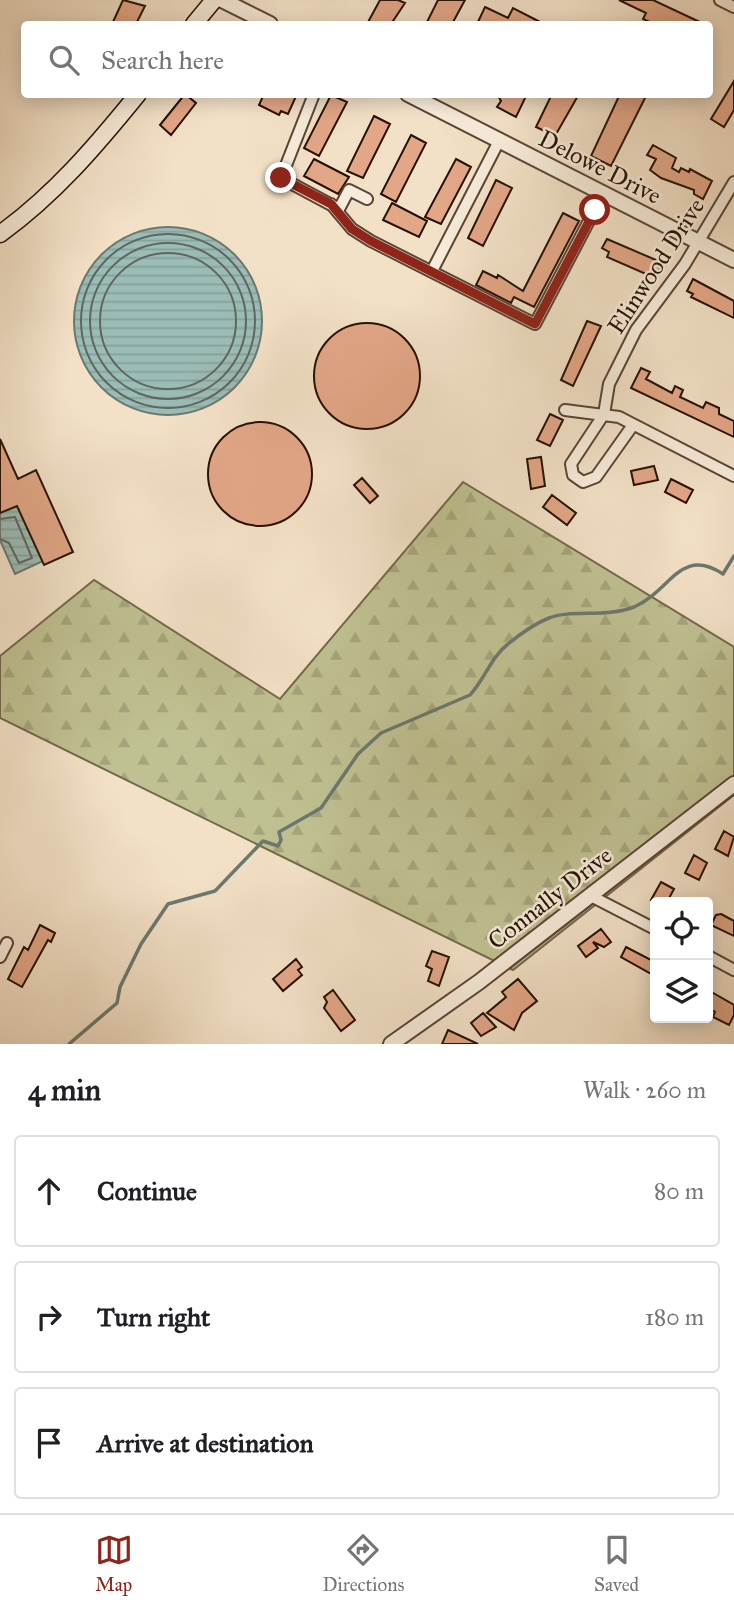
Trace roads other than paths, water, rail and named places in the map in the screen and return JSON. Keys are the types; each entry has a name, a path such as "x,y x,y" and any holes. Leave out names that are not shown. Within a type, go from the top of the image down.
{"main road":[{"path":"196,21 214,0"},
{"path":"0,234 40,204 81,164 135,98"}],"street":[{"path":"222,0 264,21"},
{"path":"720,0 734,7"},
{"path":"312,98 281,178 339,209 349,190 367,199"},
{"name":"Delowe Drive","path":"416,98 734,260"},
{"path":"432,271 499,141"},
{"name":"Elinwood Drive","path":"604,414 609,384 636,330 699,242 734,182"},
{"path":"331,204 352,229 535,324 603,194"},
{"path":"565,410 604,414 633,425 734,476"},
{"path":"604,414 571,464 573,475 583,482 596,477 633,425"},
{"name":"Connally Drive","path":"391,1044 479,982 734,784"},
{"path":"591,896 650,926"},
{"path":"0,957 7,943"},
{"path":"713,959 734,970"}],"water":[{"path":"168,227 204,234 235,254 255,285 262,321 255,357 235,388 204,408 168,415 132,408 101,388 81,357 74,321 81,285 101,254 132,234"},
{"path":"17,506 43,561 15,574 0,540 0,513"}],"waterway":[{"path":"69,1044 117,1003 120,987 141,944 168,904 215,891 263,841 278,846 281,840 279,832 321,808 358,754 381,733 470,695 502,649 544,620 558,615 612,612 634,607 647,600 686,568 696,565 723,574 734,556"}]}
